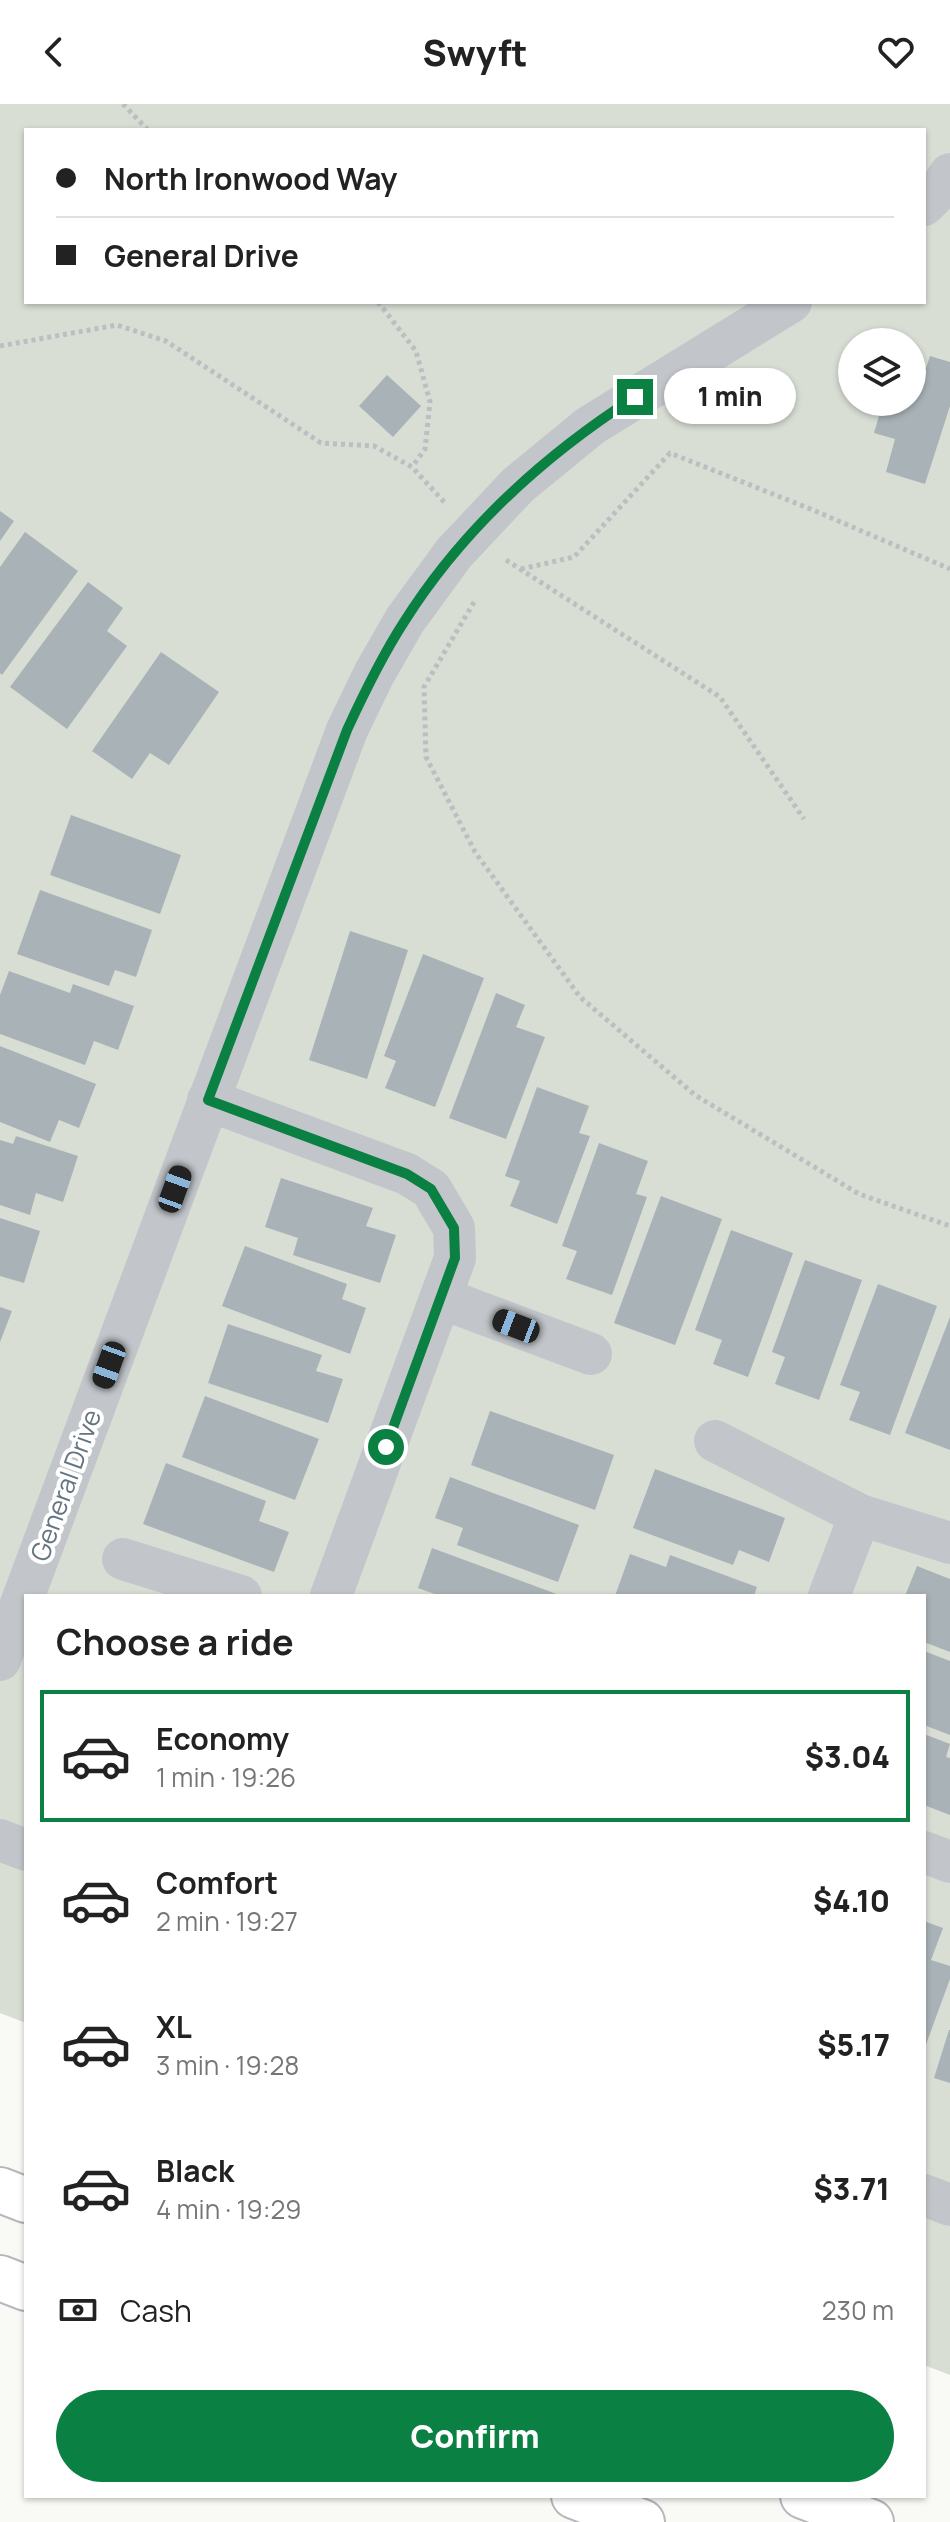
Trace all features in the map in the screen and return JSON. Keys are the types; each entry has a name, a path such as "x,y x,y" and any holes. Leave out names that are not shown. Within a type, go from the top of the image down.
{"highway":[{"path":"0,2190 24,2199"},
{"path":"0,2278 24,2287"},
{"path":"579,2498 642,2522"},
{"path":"808,2498 871,2522"}],"street":[{"path":"926,203 950,174"},
{"name":"General Drive","path":"25,1594 347,730 405,620 454,553 518,485 590,426 788,304"},
{"path":"208,1100 407,1174 431,1189 454,1228 455,1258 332,1594"},
{"path":"441,1298 591,1354"},
{"path":"715,1441 860,1515 950,1543"},
{"path":"830,1594 860,1515"},
{"path":"123,1559 235,1594"},
{"name":"General Drive","path":"0,1660 24,1595"},
{"path":"0,1840 24,1849"},
{"path":"926,1853 950,1862"},
{"path":"926,2196 950,2205"}],"path":[{"path":"123,104 146,128"},
{"path":"380,304 416,351 430,402 425,449 412,467"},
{"path":"0,346 117,325 166,341 321,443 374,446 412,467 474,531 519,570 720,697 804,819"},
{"path":"519,570 574,557 670,453 950,569"},
{"path":"480,591 424,687 426,757 475,852 580,997 695,1095 859,1194 950,1226"}],"shaded area":[{"path":"0,104 950,104 950,2375 926,2366 926,1594 24,1594 24,2022 0,2013"}],"building":[{"path":"930,356 950,362 950,406 925,484 886,472 895,439 874,433 879,416 926,416 926,368"},
{"path":"387,375 421,406 393,437 359,406"},
{"path":"0,511 14,521 0,541"},
{"path":"25,532 78,571 2,675 0,567"},
{"path":"88,582 123,608 107,631 127,646 67,729 10,687"},
{"path":"161,652 219,692 169,765 150,753 132,779 92,751"},
{"path":"71,815 181,855 160,914 50,875"},
{"path":"40,890 152,930 136,977 115,970 109,986 17,954"},
{"path":"350,931 408,950 367,1079 309,1060"},
{"path":"423,954 484,978 435,1107 385,1088 396,1061 384,1056"},
{"path":"9,971 70,993 73,984 134,1006 118,1050 94,1041 85,1065 0,1034 0,995"},
{"path":"496,993 525,1005 516,1027 545,1037 506,1139 449,1118"},
{"path":"0,1046 96,1084 79,1128 59,1120 50,1142 0,1122"},
{"path":"537,1087 589,1106 579,1133 590,1136 557,1224 510,1206 520,1181 505,1176"},
{"path":"16,1136 78,1156 63,1202 36,1193 30,1215 0,1205 0,1140 13,1144"},
{"path":"599,1143 648,1161 636,1194 647,1197 612,1295 566,1279 577,1251 562,1246"},
{"path":"281,1178 373,1208 366,1226 396,1235 380,1283 293,1255 298,1238 265,1227"},
{"path":"661,1196 722,1219 675,1345 614,1323"},
{"path":"0,1218 40,1231 24,1283 0,1276"},
{"path":"731,1230 793,1253 748,1377 713,1364 722,1340 695,1330"},
{"path":"245,1246 347,1284 342,1299 366,1308 350,1354 222,1306"},
{"path":"805,1260 862,1280 819,1400 775,1384 785,1357 772,1352"},
{"path":"878,1284 937,1306 890,1435 849,1420 860,1392 840,1385"},
{"path":"0,1307 12,1311 0,1342"},
{"path":"950,1317 950,1450 905,1433"},
{"path":"228,1324 322,1355 316,1371 343,1379 328,1423 208,1383"},
{"path":"205,1396 319,1439 295,1500 182,1457"},
{"path":"490,1411 614,1455 595,1510 471,1465"},
{"path":"166,1463 266,1501 259,1521 289,1532 274,1572 143,1524"},
{"path":"655,1469 785,1518 769,1562 739,1550 733,1565 633,1528"},
{"path":"450,1477 579,1525 558,1582 457,1545 463,1528 435,1518"},
{"path":"432,1548 557,1594 434,1594 418,1588"},
{"path":"630,1554 666,1567 670,1555 757,1587 755,1594 616,1594"},
{"path":"917,1566 950,1579 950,1652 926,1643 926,1594 906,1594"},
{"path":"926,1652 950,1661 950,1735 926,1726"},
{"path":"926,1735 950,1744 946,1757 950,1758 950,1815 926,1806"},
{"path":"926,1922 943,1928 931,1960 950,1966 950,1979 926,2045"},
{"path":"950,2030 950,2083 934,2078"}],"route":[{"path":"386,1447 455,1258 454,1228 431,1189 407,1174 208,1100 347,730 405,620 454,553 518,485 590,426 635,397"}]}
